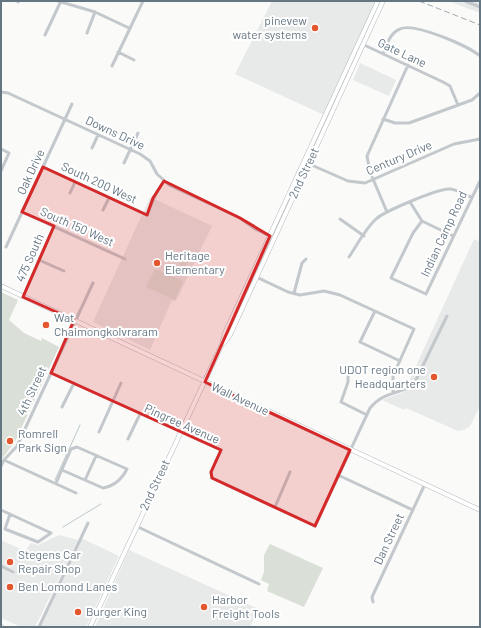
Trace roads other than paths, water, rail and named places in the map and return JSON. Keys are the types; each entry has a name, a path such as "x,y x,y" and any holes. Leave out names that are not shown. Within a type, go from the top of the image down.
{"main road":[{"name":"2nd Street","path":"361,44 378,1"},
{"name":"2nd Street","path":"90,627 180,432 205,382 222,344 225,333 254,276 361,44 383,1"},
{"name":"Wall Avenue","path":"1,286 480,510"}],"street":[{"path":"46,35 60,1 95,12 129,28"},
{"path":"112,66 143,1"},
{"path":"465,1 480,7"},
{"path":"87,33 95,12"},
{"path":"383,54 392,34 398,29 410,27 469,48 480,56"},
{"name":"Gate Lane","path":"361,44 438,79 450,86 458,105"},
{"path":"118,52 134,60"},
{"path":"387,212 367,165 367,156 408,65"},
{"name":"Downs Drive","path":"1,92 8,93 130,150 150,161 164,181 240,218 255,229 272,237"},
{"path":"383,119 401,124 472,100 480,93"},
{"name":"Oak Drive","path":"6,247 72,104"},
{"path":"124,163 138,133"},
{"path":"92,148 98,135"},
{"name":"Century Drive","path":"306,162 348,181 356,183 373,180 454,144 480,139"},
{"path":"1,149 10,152 1,171"},
{"name":"South 200 West","path":"43,167 147,215 153,203 153,198 164,181"},
{"name":"Indian Camp Road","path":"422,221 413,233 391,278 426,294 471,197 480,181"},
{"path":"70,193 75,182"},
{"path":"349,257 376,219 387,212 434,191 445,189 456,190 471,197"},
{"path":"103,210 109,198"},
{"path":"410,202 422,221 453,236"},
{"name":"South 150 West","path":"22,212 125,259"},
{"path":"340,220 364,236"},
{"name":"475 South","path":"23,297 54,226"},
{"path":"294,293 302,263 306,259"},
{"path":"39,260 64,271"},
{"path":"254,276 300,295 332,292 414,329 393,376 393,392"},
{"name":"4th Street","path":"1,466 4,460 17,446 74,320 93,283"},
{"path":"375,311 360,342 400,360"},
{"path":"413,510 338,475 367,415 377,400 393,392 409,387 418,379 447,316"},
{"name":"Pingree Avenue","path":"51,373 221,450 211,472 212,478 315,526 338,475"},
{"path":"348,376 348,382 341,402 367,415"},
{"path":"62,407 74,383"},
{"path":"99,432 121,383"},
{"path":"128,439 140,414"},
{"path":"56,483 62,470 72,449 77,447 126,469 122,479 108,488 103,488 62,470"},
{"path":"85,480 96,456"},
{"path":"4,460 76,493"},
{"path":"275,507 290,472"},
{"name":"Dan Street","path":"373,602 372,597 425,484"},
{"path":"1,510 10,514 51,533 38,542 5,529 10,514"},
{"path":"39,627 88,523"},
{"path":"136,526 260,584"},
{"path":"1,566 13,572"}],"waterway":[{"path":"55,480 80,425"},
{"path":"63,527 101,504"}],"railway":[{"path":"419,1 480,25"}],"place":[{"name":"pinevew water systems","path":"315,28"},
{"name":"Heritage Elementary","path":"157,263"},
{"name":"Wat Chaimongkolvraram","path":"46,325"},
{"name":"UDOT region one Headquarters","path":"434,377"},
{"name":"Romrell Park Sign","path":"10,441"},
{"name":"Stegens Car Repair Shop","path":"10,562"},
{"name":"Ben Lomond Lanes","path":"10,587"},
{"name":"Harbor Freight Tools","path":"204,607"},
{"name":"Burger King","path":"78,612"}]}
